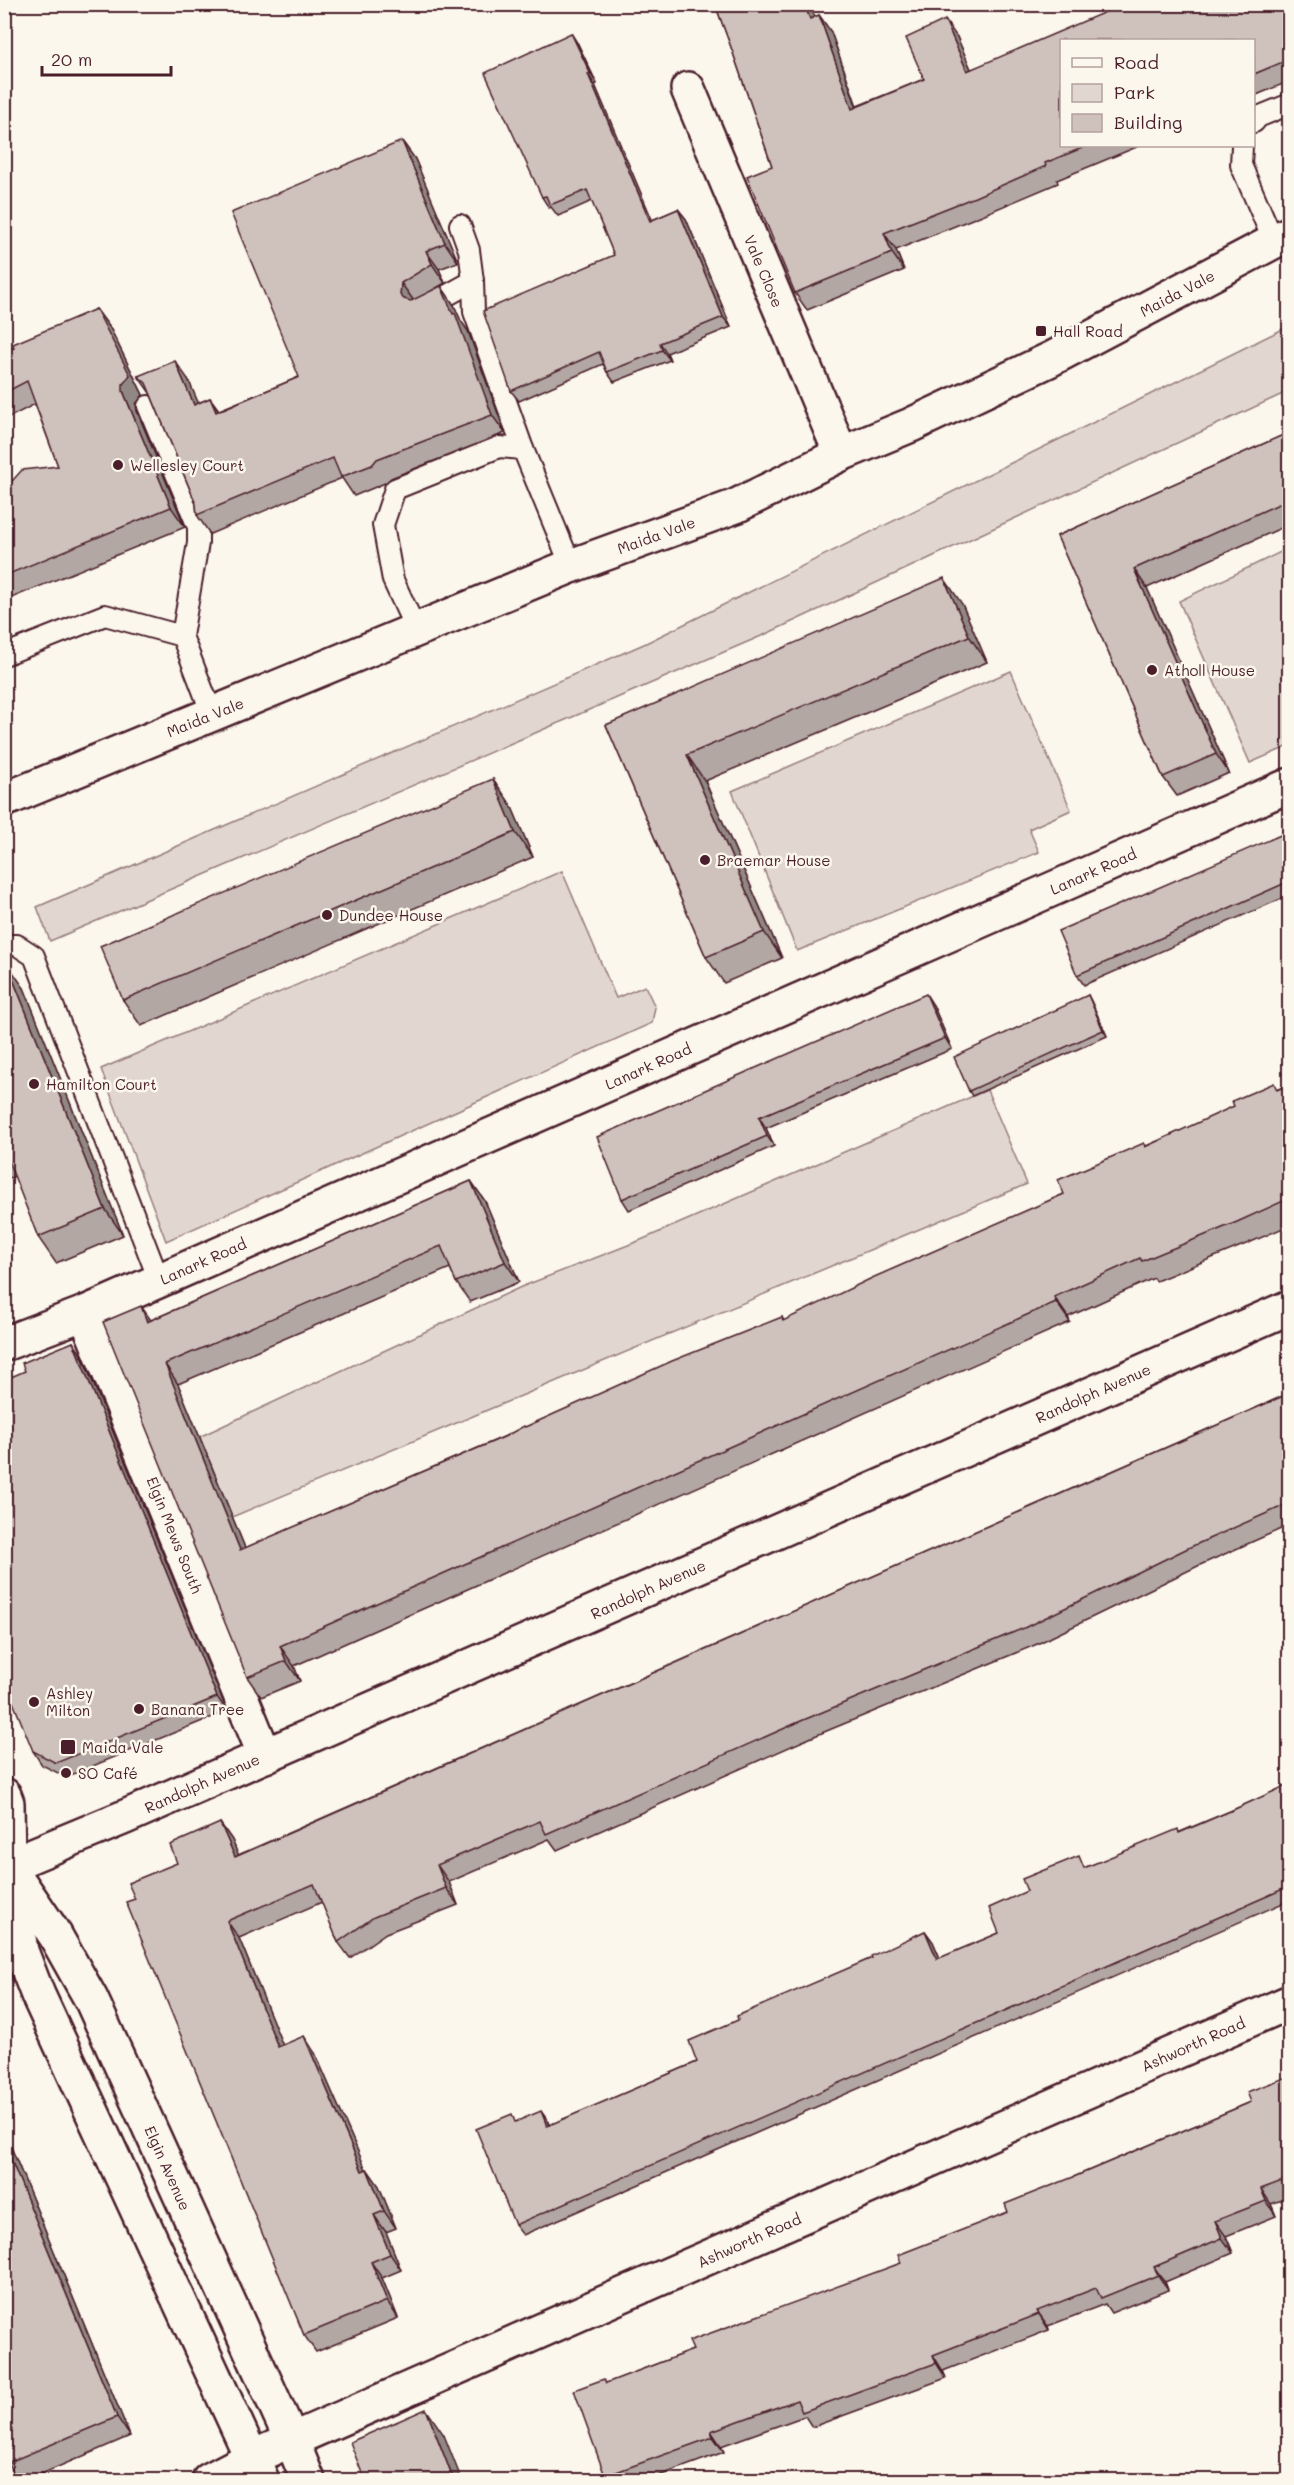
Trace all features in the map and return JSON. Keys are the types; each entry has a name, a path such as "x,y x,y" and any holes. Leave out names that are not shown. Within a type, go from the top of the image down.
{"street":[{"name":"Vale Close","path":"688,89 841,454"},
{"name":"Maida Vale","path":"4,800 571,566 736,506 841,454 911,425 1051,359 1282,238"},
{"name":"Lanark Road","path":"4,1344 85,1313 1290,785"},
{"name":"Randolph Avenue","path":"6,1865 265,1756 1290,1307"},
{"name":"Elgin Mews South","path":"85,1313 265,1756"},
{"path":"4,1795 7,1803 6,1865 21,1951 38,1995 257,2469"},
{"name":"Elgin Avenue","path":"6,1865 55,1935 91,1999 292,2441 308,2481"},
{"name":"Ashworth Road","path":"209,2481 257,2469 292,2441 1290,2002"}],"lane":[{"path":"1255,121 1258,117 1290,104"},
{"path":"1242,147 1241,165 1282,238"},
{"path":"460,225 469,250 474,312 522,449 571,566"},
{"path":"424,308 473,281"},
{"path":"148,406 198,526 198,543 182,636 212,714"},
{"path":"416,630 393,580 384,525 395,489 499,447 522,449"},
{"path":"4,655 105,615 182,636"},
{"path":"4,945 17,945 34,956 159,1280"}],"green space":[{"path":"1289,326 1289,391 766,634 50,941 37,907 644,644"},
{"path":"1289,548 1289,746 1250,763 1179,601"},
{"path":"1011,671 1071,810 1029,829 1039,852 797,951 732,791"},
{"path":"562,871 616,998 645,986 655,1007 652,1023 166,1241 101,1069"},
{"path":"987,1090 1027,1184 232,1517 199,1437 521,1287 641,1240"}],"building":[{"path":"715,4 804,4 810,19 819,15 852,109 924,79 906,38 945,20 967,71 1124,4 1290,4 1290,59 1255,74 1255,39 1060,39 1060,147 1085,147 1045,163 1046,166 975,197 884,233 892,253 795,293 747,176 772,166"},
{"path":"571,33 590,73 588,74 650,221 678,209 723,317 660,343 662,350 607,372 599,352 511,391 483,311 614,255 587,190 550,205 546,196 542,197 485,73"},
{"path":"402,141 445,243 426,251 432,264 401,283 400,295 411,301 441,286 453,314 455,313 492,415 377,459 372,465 341,477 333,458 197,515 196,504 146,383 138,376 175,361 194,405 210,398 216,412 299,377 231,213"},
{"name":"Wellesley Court","path":"96,309 130,375 123,384 123,391 171,507 4,576 4,490 22,470 58,466 27,381 4,393 4,352 14,348 13,344"},
{"name":"Atholl House","path":"1290,432 1290,499 1134,569 1216,754 1163,777 1057,536"},
{"name":"Braemar House","path":"944,578 969,636 687,755 764,932 706,957 606,725"},
{"path":"493,779 515,832 123,1000 100,946"},
{"path":"1290,831 1290,881 1077,975 1058,931"},
{"name":"Hamilton Court","path":"6,962 105,1209 38,1237 4,1150 4,963"},
{"path":"926,994 945,1038 759,1117 767,1136 622,1199 597,1137"},
{"path":"1088,995 1103,1030 969,1091 954,1057"},
{"path":"1274,1083 1277,1090 1290,1084 1290,1198 1142,1261 1140,1258 1054,1297 1056,1302 280,1646 286,1661 247,1677 103,1322 141,1306 147,1322 471,1181 505,1262 456,1282 441,1246 165,1364 240,1550 504,1437 672,1361 782,1317 783,1321 872,1278 1064,1194 1058,1180 1144,1143 1145,1147 1234,1106 1232,1101"},
{"path":"73,1342 217,1697 56,1763 33,1751 4,1680 4,1380 25,1371 22,1363"},
{"path":"1290,1393 1290,1503 1188,1548 1024,1628 801,1721 546,1834 540,1821 437,1865 446,1888 374,1917 338,1942 314,1884 227,1921 278,2047 304,2036 362,2171 367,2169 384,2211 374,2215 390,2254 371,2262 387,2301 304,2335 126,1902 135,1899 128,1883 177,1863 170,1845 220,1823 235,1857"},
{"path":"1290,1784 1290,1886 515,2225 476,2129 512,2114 515,2122 541,2111 547,2126 697,2062 689,2041 738,2020 737,2016 872,1958 871,1956 925,1931 937,1959 999,1933 989,1908 1027,1891 1022,1879 1079,1856 1084,1868 1178,1829 1179,1833"},
{"path":"1290,2076 1290,2178 1261,2189 1266,2201 1215,2221 1222,2238 1154,2267 1158,2275 1101,2298 1096,2288 1037,2311 1039,2314 933,2355 936,2363 802,2412 797,2400 711,2431 713,2437 605,2476 574,2390 604,2379 606,2383 693,2350 689,2341 901,2263 898,2255 1008,2212 1005,2204 1251,2102 1247,2092"},
{"path":"4,2143 117,2417 7,2463 4,2457"},
{"path":"426,2409 454,2481 365,2481 350,2442"}],"place":[{"name":"Hall Road","path":"1041,331"},
{"name":"Wellesley Court","path":"118,465"},
{"name":"Atholl House","path":"1152,670"},
{"name":"Braemar House","path":"705,860"},
{"name":"Dundee House","path":"327,915"},
{"name":"Hamilton Court","path":"34,1084"},
{"name":"Ashley Milton","path":"34,1702"},
{"name":"Banana Tree","path":"139,1709"},
{"name":"Maida Vale","path":"68,1747"},
{"name":"SO Café","path":"66,1773"}]}
